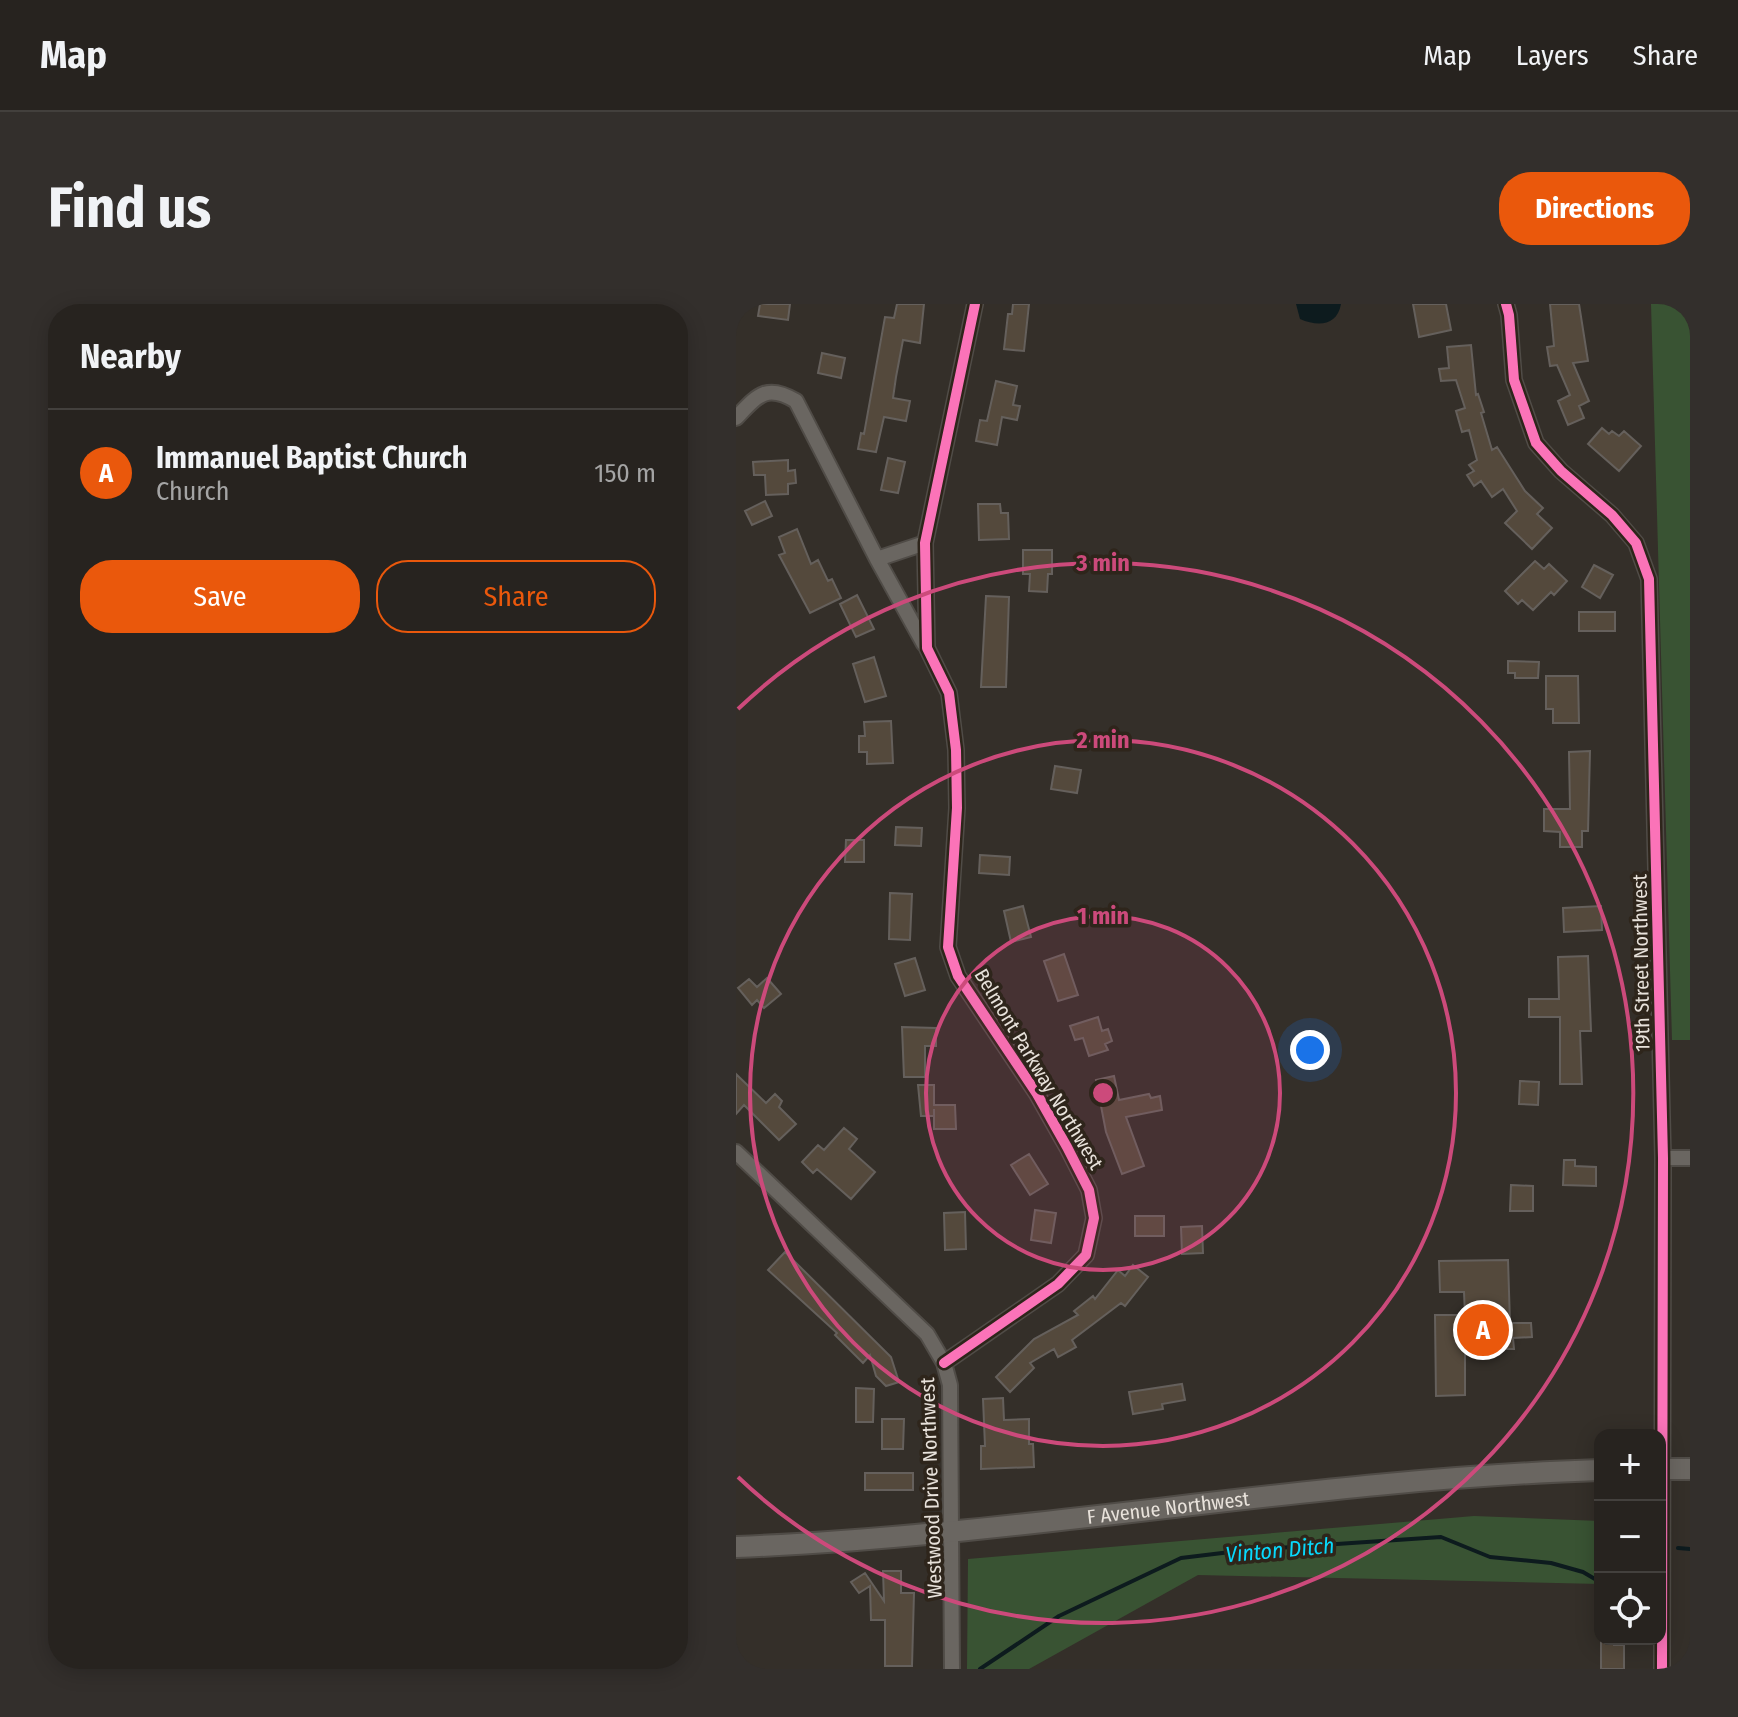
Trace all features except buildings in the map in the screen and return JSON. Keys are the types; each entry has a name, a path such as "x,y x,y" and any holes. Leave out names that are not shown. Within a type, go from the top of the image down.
{"main road":[{"path":"1666,1469 1690,1469"},
{"name":"F Avenue Northwest","path":"736,1547 952,1533 1395,1482 1594,1470"}],"street":[{"name":"Belmont Parkway Northwest","path":"944,1363 1058,1284 1086,1255 1094,1218 1089,1190 1067,1147 1037,1094 958,976 948,947 957,808 956,750 949,693 927,648 925,543 975,304"},
{"name":"19th Street Northwest","path":"1506,304 1514,380 1536,443 1561,471 1612,515 1636,543 1649,579 1663,1158 1660,1429"},
{"path":"736,418 760,394 772,392 796,401 877,559 927,648"},
{"path":"877,559 925,543"},
{"name":"Westwood Drive Northwest","path":"736,1152 927,1334 944,1363 950,1385 952,1669"},
{"path":"1663,1158 1690,1158"},
{"name":"19th Street Northwest","path":"1660,1501 1662,1669"}],"green space":[{"path":"1651,304 1690,304 1690,1040 1672,1040"},
{"path":"1474,1516 1594,1521 1594,1584 1198,1575 1029,1669 967,1669 968,1559"}],"shaded area":[{"path":"1296,304 1341,304 1331,321 1320,324 1300,319"}],"waterway":[{"name":"Vinton Ditch","path":"980,1669 1059,1616 1181,1558 1247,1550 1441,1537 1490,1557 1551,1563 1594,1578"},
{"name":"Vinton Ditch","path":"1678,1548 1690,1549"}],"cycle path":[{"path":"944,1363 1058,1284 1086,1255 1094,1218 1089,1190 1067,1147 1037,1094 958,976 948,947 957,808 956,750 949,693 927,648 925,543 975,304"},
{"path":"1506,304 1514,380 1536,443 1561,471 1612,515 1636,543 1649,579 1663,1158 1662,1669"}],"place":[{"name":"Immanuel Baptist Church","path":"1483,1330"}]}
